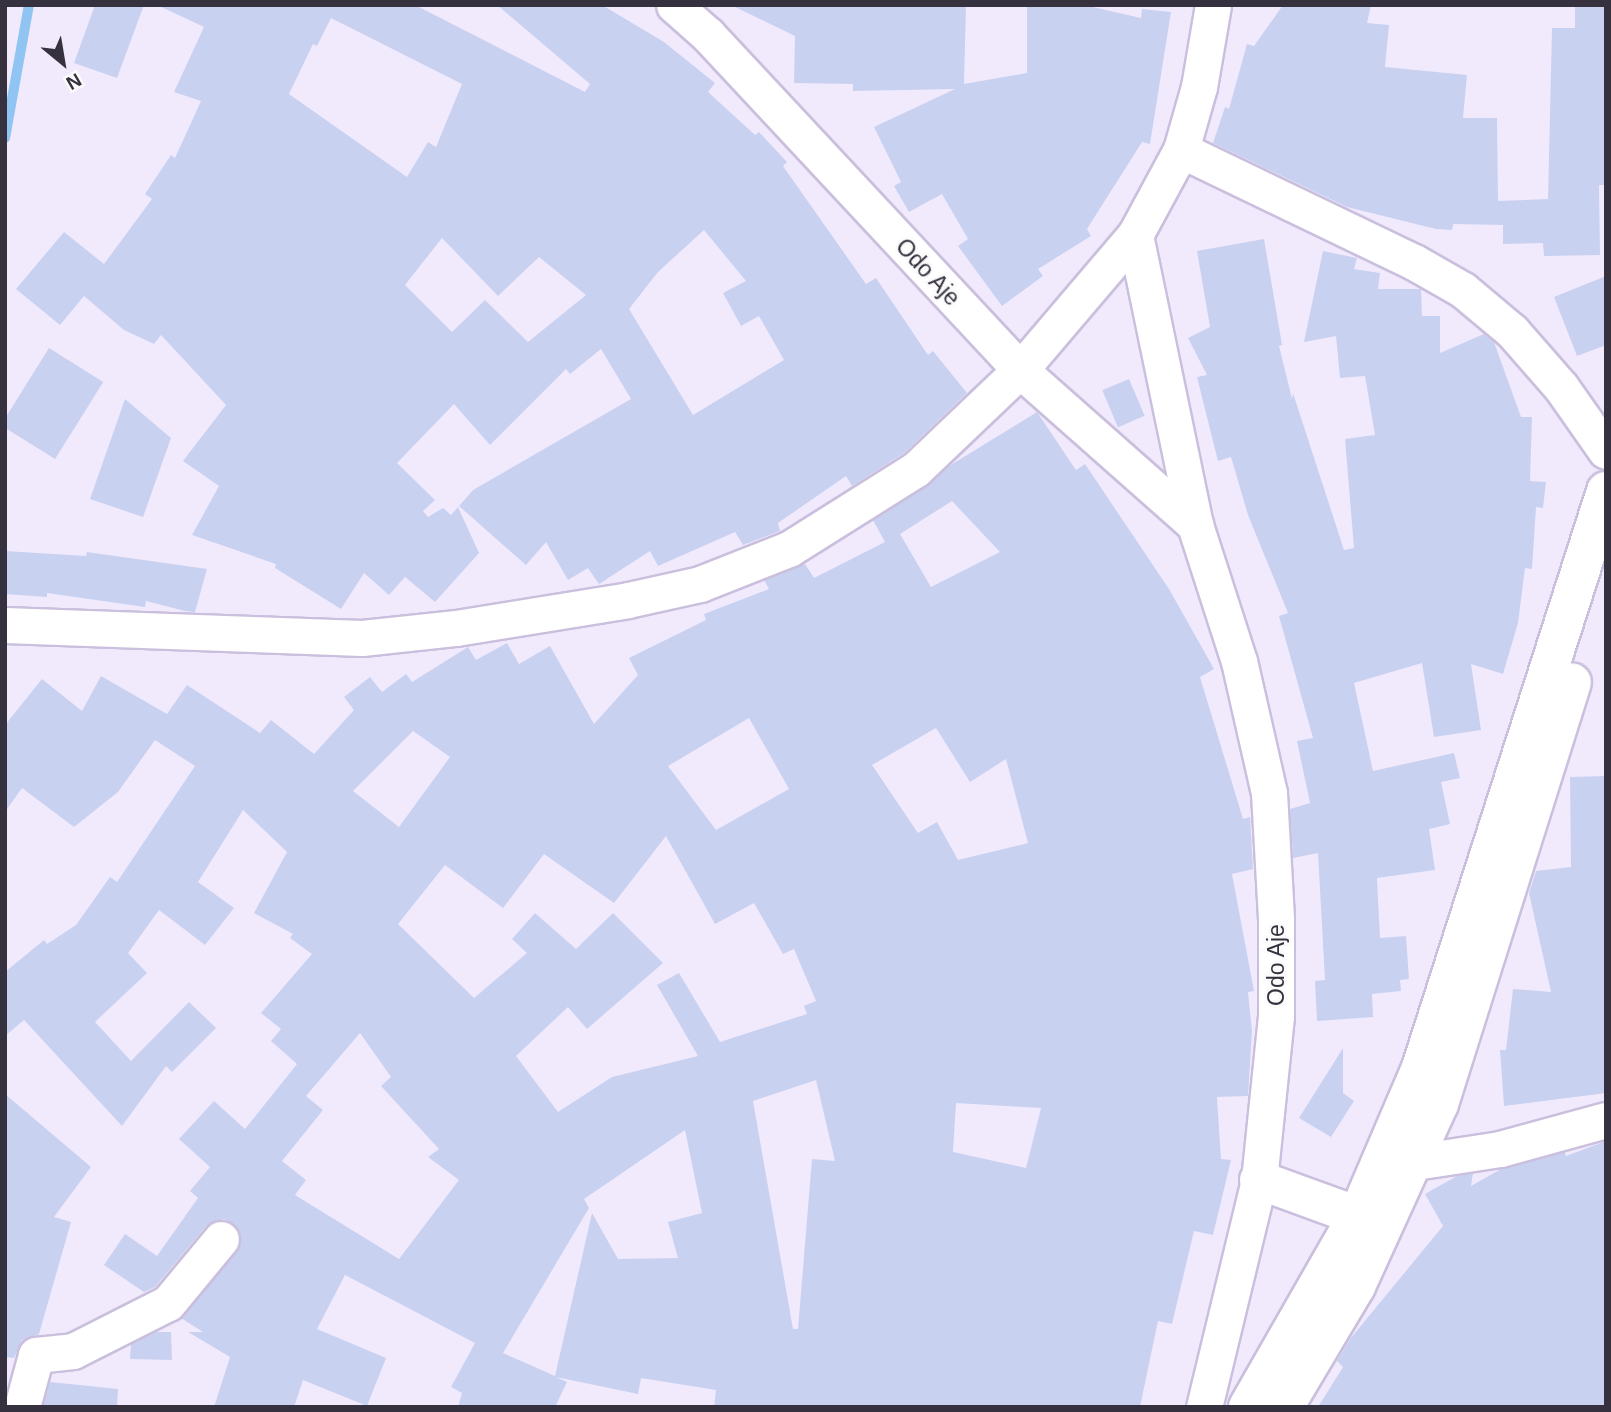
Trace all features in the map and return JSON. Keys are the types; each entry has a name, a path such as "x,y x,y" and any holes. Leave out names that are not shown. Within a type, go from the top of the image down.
{"highway":[{"path":"1399,1161 1452,978 1606,491"},
{"path":"1248,1407 1371,1221 1468,1019 1606,575"},
{"path":"1259,1180 1371,1221"},
{"path":"1284,1407 1356,1286 1371,1221"}],"street":[{"name":"Odo Aje","path":"674,5 708,35 1020,370 1195,525"},
{"path":"5,625 362,638 469,626 700,584 789,549 852,513 916,469 1020,370 1135,235 1181,150 1218,9"},
{"path":"1181,150 1414,262 1463,290 1512,331 1561,387 1606,451"},
{"name":"Odo Aje","path":"1135,235 1195,525 1239,661 1269,793 1276,1016 1259,1180 1204,1407"},
{"path":"1399,1161 1500,1149 1606,1120"},
{"path":"22,1407 36,1355 73,1351 168,1303 221,1239"}],"building":[{"path":"95,5 144,5 117,78 74,63"},
{"path":"157,5 415,5 585,92 590,84 497,5 602,5 664,42 715,83 708,92 755,135 759,132 787,162 783,166 866,284 876,278 928,355 933,351 967,393 904,453 852,486 846,476 778,523 780,531 743,545 735,532 658,566 650,551 599,584 588,568 568,580 546,542 526,565 459,506 473,490 631,399 601,349 570,374 566,369 490,445 454,404 397,463 435,500 423,511 428,517 443,508 451,515 458,507 479,553 435,602 405,577 389,595 364,573 341,609 275,568 276,564 192,535 219,486 183,461 226,405 161,335 154,344 124,330 84,296 60,325 16,289 64,232 104,264 152,199 145,194 171,155 175,158 201,101 174,92 204,27","holes":["331,18 462,84 436,147 428,142 407,177 289,94 313,44 317,46","704,230 746,281 723,293 741,326 759,316 784,360 693,415 629,309 658,272","442,238 498,296 539,257 586,295 528,342 485,300 452,332 405,285"]},
{"path":"731,5 966,5 964,84 1027,73 1027,5 1084,5 1141,18 1142,9 1171,12 1150,144 1142,142 1087,229 1091,236 1038,269 1043,276 1002,306 958,246 968,239 942,194 909,212 894,186 901,182 874,127 955,89 853,91 853,84 794,83 795,36"},
{"path":"1283,5 1371,5 1367,23 1389,25 1385,67 1467,75 1463,118 1497,118 1498,201 1548,199 1552,28 1575,28 1575,5 1606,5 1606,185 1599,185 1600,255 1544,256 1543,243 1503,244 1503,225 1453,224 1452,230 1436,229 1347,207 1213,143 1225,107 1229,109 1247,44 1254,46"},
{"path":"1264,239 1282,345 1279,346 1292,399 1293,393 1344,550 1354,548 1345,439 1375,435 1365,376 1340,378 1336,336 1304,342 1323,251 1357,258 1354,269 1380,273 1378,289 1421,289 1422,316 1440,316 1440,353 1484,334 1494,342 1521,417 1532,417 1530,481 1546,482 1543,508 1536,507 1532,569 1525,568 1518,623 1503,674 1471,664 1481,730 1434,737 1422,663 1354,683 1373,771 1454,753 1460,778 1441,782 1450,824 1429,829 1435,870 1377,878 1380,938 1406,936 1409,979 1400,980 1401,991 1372,994 1373,1017 1317,1021 1315,981 1325,980 1318,853 1293,858 1290,809 1310,803 1297,741 1313,738 1279,616 1288,613 1248,515 1231,457 1218,461 1197,377 1207,375 1188,338 1210,327 1197,251"},
{"path":"1606,276 1606,345 1577,356 1554,297"},
{"path":"49,348 103,382 55,459 5,428 5,418"},
{"path":"1129,379 1145,416 1118,427 1102,390"},
{"path":"125,399 171,438 143,517 90,499"},
{"path":"1037,412 1076,470 1085,464 1169,589 1214,669 1200,677 1243,819 1250,817 1253,869 1232,874 1254,991 1248,992 1252,1031 1248,1096 1217,1097 1221,1159 1231,1160 1213,1235 1194,1231 1172,1324 1158,1321 1140,1407 714,1407 716,1390 641,1378 638,1394 556,1377 567,1382 555,1407 458,1407 462,1393 451,1387 475,1343 345,1275 317,1329 386,1358 367,1406 303,1380 294,1407 214,1407 230,1357 188,1332 203,1332 181,1318 237,1251 241,1242 234,1224 224,1219 206,1226 155,1287 144,1292 104,1265 125,1234 157,1256 198,1198 190,1191 210,1167 179,1139 214,1101 245,1129 297,1064 271,1041 281,1029 261,1013 312,954 290,938 293,934 254,913 287,852 243,810 198,882 234,908 205,945 159,910 128,953 147,973 95,1022 131,1061 189,1002 216,1028 172,1072 166,1066 122,1126 24,1020 5,1036 5,972 44,940 47,944 76,925 110,877 117,882 195,766 155,740 118,792 74,827 22,788 5,812 5,725 42,679 82,711 101,676 167,714 187,685 260,733 271,720 314,754 354,710 344,697 370,677 382,692 406,674 412,682 468,647 476,660 507,643 519,664 550,646 594,724 638,675 629,658 706,620 704,614 769,589 764,580 805,564 814,578 885,542 873,520 927,486 949,466","holes":["952,501 1000,552 931,587 900,534","749,718 789,789 716,830 668,766","936,728 970,782 1006,759 1028,843 958,860 937,822 918,833 872,765","413,731 450,757 399,827 353,791","666,836 715,924 754,903 783,954 794,949 816,1001 804,1006 807,1014 720,1042 679,973 657,985 698,1056 612,1077 558,1112 516,1056 568,1007 587,1029 663,963 613,913 576,949 535,913 512,939 527,953 474,998 398,924 445,865 503,908 544,854 614,903","360,1033 391,1077 381,1086 439,1149 428,1157 459,1180 399,1259 295,1195 306,1180 282,1161 323,1110 306,1096","816,1080 835,1161 812,1159 798,1329 793,1329 753,1101","956,1103 1041,1108 1026,1168 953,1152","685,1130 702,1213 668,1222 678,1258 618,1259 592,1213 555,1376 503,1353 589,1208 584,1199"]},
{"path":"5,551 86,556 87,552 207,569 195,612 146,601 145,607 47,593 47,597 5,594"},
{"path":"1606,776 1606,1093 1504,1106 1500,1050 1506,1050 1513,989 1551,992 1529,893 1536,871 1571,867 1570,777"},
{"path":"1343,1048 1343,1093 1354,1101 1331,1137 1299,1118"},
{"path":"5,1094 91,1167 54,1217 71,1222 39,1334 22,1340 14,1358 5,1357"},
{"path":"1606,1141 1606,1407 1318,1407 1343,1367 1337,1361 1350,1339 1443,1226 1425,1194 1457,1176 1473,1173 1471,1186 1501,1169 1565,1152 1566,1156"},
{"path":"156,1332 171,1332 172,1360 130,1359 131,1344"},
{"path":"50,1382 118,1389 117,1407 43,1407"}],"waterway":[{"path":"5,138 29,5"}]}
